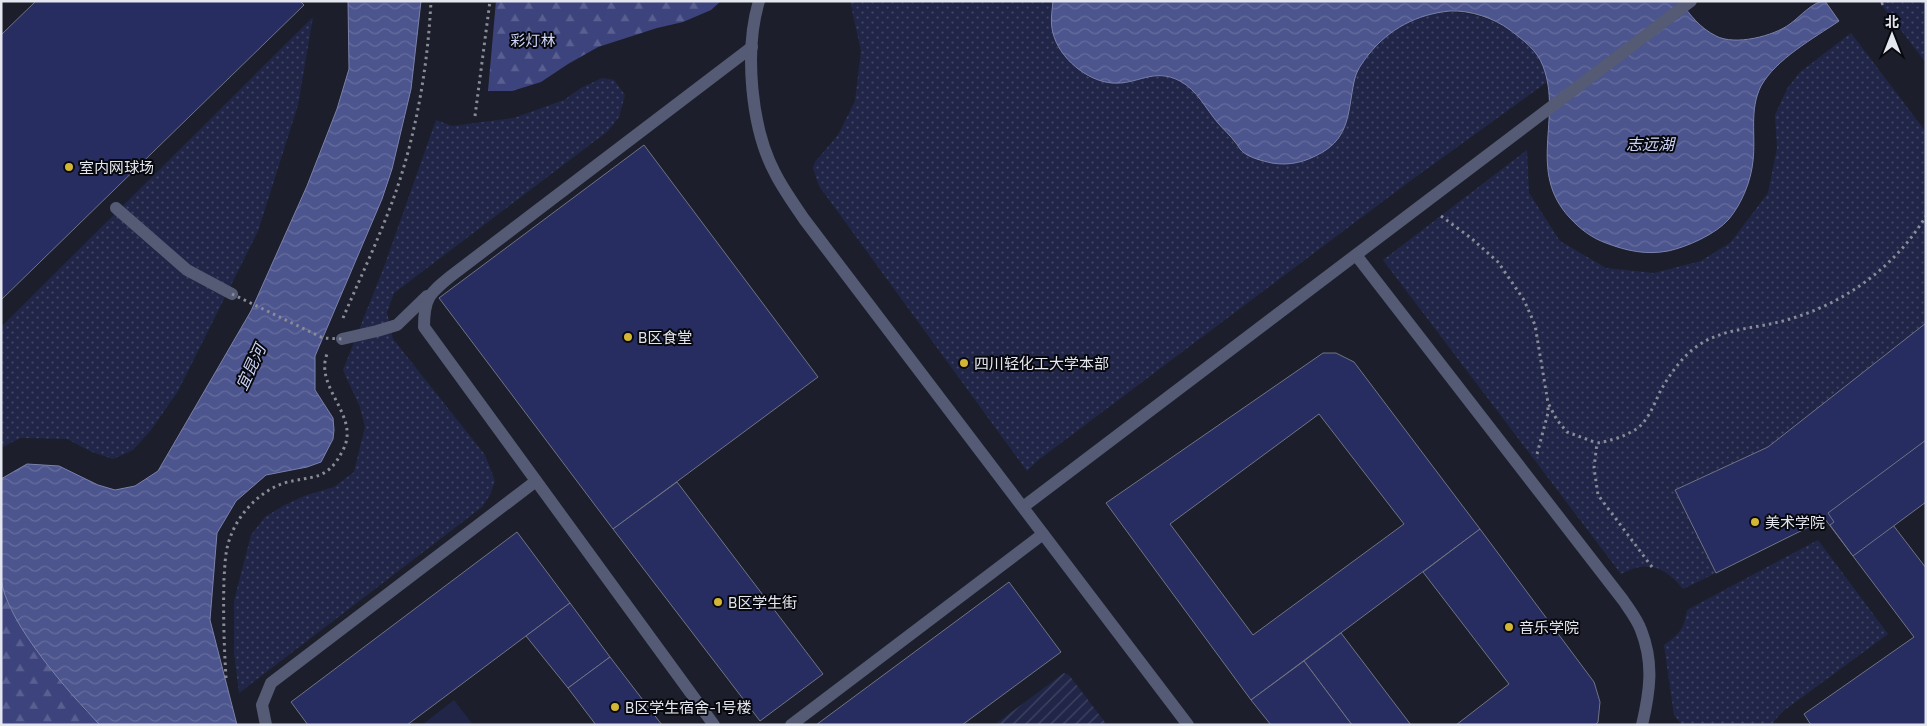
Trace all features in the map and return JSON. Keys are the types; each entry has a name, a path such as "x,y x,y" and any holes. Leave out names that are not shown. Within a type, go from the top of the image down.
{"street":[{"path":"759,1 756,11 751,66 761,136 774,173 804,219 1188,725"},
{"path":"1023,507 1691,1"},
{"path":"342,339 397,325 431,292 752,47"},
{"path":"116,208 187,270 232,294"},
{"path":"1356,255 1623,600 1640,628 1649,656 1649,695 1642,725"},
{"path":"431,292 424,309 424,327 714,725"},
{"path":"266,725 262,704 271,683 536,482"},
{"path":"791,725 1043,534"}],"path":[{"path":"475,116 490,1"},
{"path":"1881,4 1888,1"},
{"path":"1424,203 1472,238 1498,262 1524,300 1535,325 1548,413 1535,461 1522,470"},
{"path":"1548,403 1557,420 1568,432 1597,443 1611,441 1639,427 1655,406 1662,389 1678,364 1696,346 1725,333 1778,322 1811,312 1843,296 1870,279 1893,260 1912,238 1926,216"},
{"path":"232,294 323,338 342,339"},
{"path":"1597,443 1594,468 1598,495 1652,567"}],"shaded area":[{"path":"850,1 1053,1 1051,16 1157,74 1175,78 1189,86 1242,152 1264,161 1278,164 1342,134 1351,105 1354,78 1363,61 1390,32 1407,22 1425,15 1444,12 1463,13 1482,17 1500,24 1517,35 1535,51 1543,65 1547,82 1406,184 1037,461 1027,471 819,186 813,168 815,162 838,135 855,101 861,51"},
{"path":"1879,1 1926,1 1926,63 1881,4"},
{"path":"313,17 298,105 258,231 178,391 151,430 133,450 113,459 92,452 67,439 20,438 1,448 1,327"},
{"path":"1851,33 1926,132 1926,327 1768,447 1675,490 1716,573 1683,589 1669,575 1655,568 1639,567 1621,574 1383,260 1527,150 1529,193 1560,241 1606,268 1654,273 1701,261 1731,242 1768,193 1777,148 1775,115 1787,89 1799,73"},
{"path":"602,78 614,80 625,95 619,117 608,131 394,293 387,312 393,339 485,455 495,481 490,495 482,507 239,693 234,653 234,601 251,535 265,517 304,496 334,487 354,472 365,427 360,407 343,370 384,267 436,120 452,126 514,118 564,100 581,88"},
{"path":"1818,540 1888,634 1782,712 1771,725 1682,725 1674,715 1664,645 1674,638 1680,630 1687,610"},
{"path":"1064,673 1069,675 1107,725 994,725"},
{"path":"454,700 473,725 422,725"}],"green space":[{"name":"彩灯林","path":"496,1 721,1 711,10 683,22 657,28 598,47 541,82 512,91 488,91"},
{"path":"1,580 11,610 45,662 84,709 100,725 1,725"}],"water":[{"name":"宜昆河","path":"348,1 421,1 411,89 392,169 382,199 315,356 315,390 333,418 333,439 321,462 307,467 266,475 236,501 217,533 210,620 237,725 100,725 72,695 41,656 14,615 5,595 1,578 1,479 27,464 59,466 98,485 115,490 135,486 158,471 251,311 307,186 337,109 349,69"},
{"name":"志远湖","path":"1053,1 1680,1 1705,29 1716,36 1733,40 1765,36 1790,24 1811,6 1825,1 1839,21 1786,58 1761,86 1755,104 1754,151 1750,176 1742,199 1734,213 1723,225 1709,235 1684,246 1652,253 1629,250 1596,239 1586,233 1570,218 1557,200 1550,182 1547,163 1549,105 1548,86 1543,66 1537,55 1525,42 1504,26 1489,18 1474,13 1450,11 1426,15 1395,30 1385,37 1366,57 1358,71 1354,82 1349,113 1338,139 1330,147 1309,159 1291,164 1279,164 1257,159 1242,151 1191,89 1180,81 1170,77 1153,76 1130,82 1112,83 1093,78 1075,67 1061,51 1053,33"}],"building":[{"name":"室内网球场","path":"36,1 300,1 304,5 1,300 1,35"},
{"name":"B区食堂","path":"644,145 818,377 613,529 439,298"},
{"name":"美术学院","path":"1926,323 1926,501 1893,525 1926,568 1926,725 1811,725 1804,714 1914,637 1825,519 1716,573 1675,490 1768,447"},
{"path":"1323,353 1336,353 1354,362 1480,529 1251,700 1106,503","holes":["1319,414 1404,524 1253,635 1170,524"]},
{"path":"1926,440 1926,502 1853,556 1830,525 1834,522 1828,513"},
{"name":"B区学生街","path":"677,482 823,674 760,721 613,529"},
{"name":"音乐学院","path":"1480,529 1594,682 1600,702 1598,722 1595,725 1456,725 1509,684 1423,572"},
{"path":"517,532 570,603 407,725 308,725 291,702"},
{"path":"1009,582 1061,652 962,725 816,725"},
{"path":"570,603 610,657 568,688 526,636"},
{"path":"1341,633 1411,725 1352,725 1304,661"},
{"name":"B区学生宿舍-1号楼","path":"610,657 662,725 596,725 568,688"},
{"path":"1304,661 1352,725 1271,725 1251,700"}],"place":[{"name":"室内网球场","path":"69,167"},
{"name":"B区食堂","path":"628,337"},
{"name":"四川轻化工大学本部","path":"964,363"},
{"name":"美术学院","path":"1755,522"},
{"name":"B区学生街","path":"718,602"},
{"name":"音乐学院","path":"1509,627"},
{"name":"B区学生宿舍-1号楼","path":"615,707"}]}
